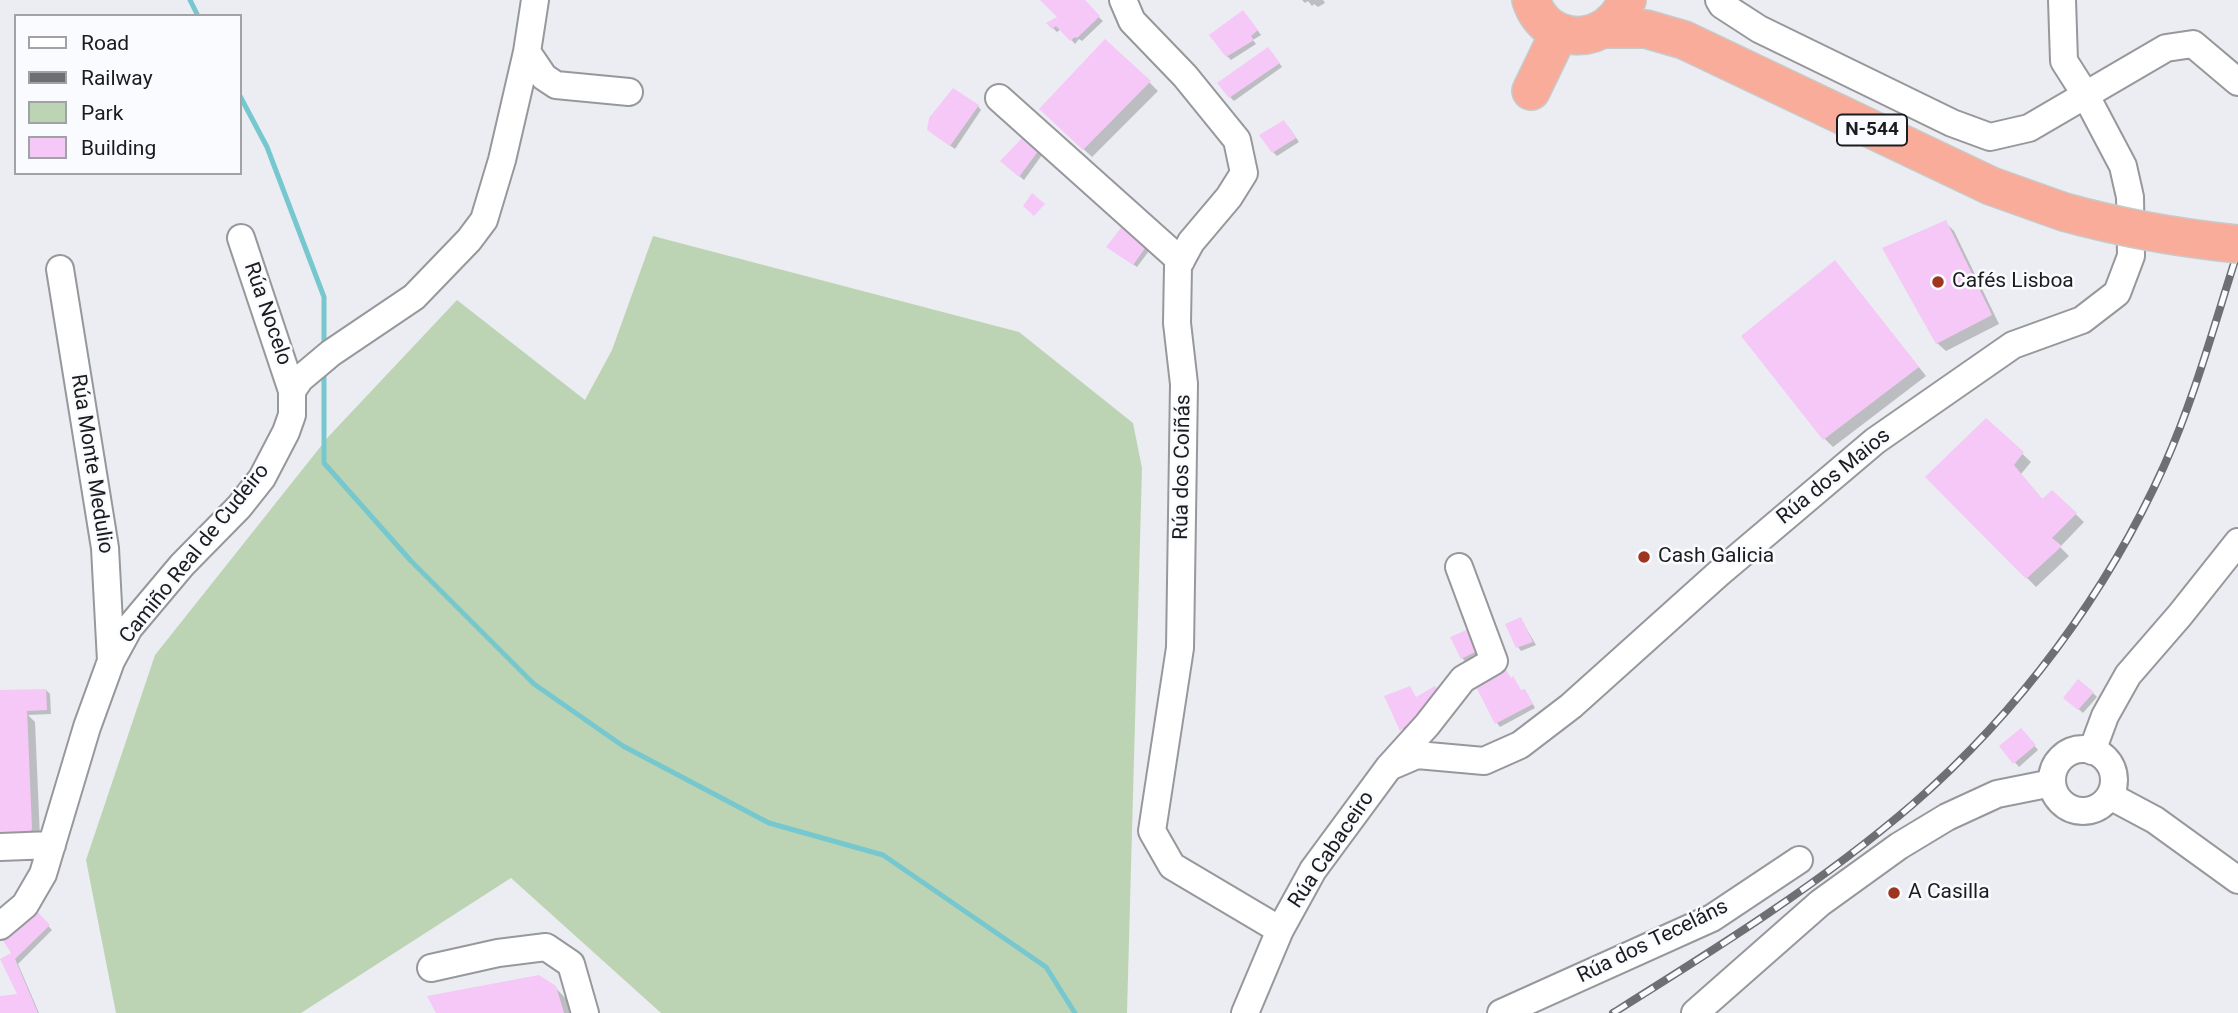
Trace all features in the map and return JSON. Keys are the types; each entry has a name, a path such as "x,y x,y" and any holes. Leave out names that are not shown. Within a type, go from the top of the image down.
{"highway":[{"path":"1531,0 1542,20 1559,33 1531,91"},
{"name":"N-544","path":"1641,0 1684,40"},
{"name":"N-544","path":"1559,33 1579,36 1617,14 1646,29 1684,40 1991,186 2064,212 2133,230 2179,238 2238,243"}],"street":[{"path":"292,391 300,379 331,354 414,297 461,250 484,220 502,160 527,52 535,0"},
{"name":"Rúa dos Coiñás","path":"1123,0 1132,21 1185,76 1237,140 1244,173 1191,242 1178,266 1177,323 1184,384 1180,648 1152,831 1172,866 1280,930"},
{"path":"1719,0 1722,5 1759,30 1952,123 1990,137 2029,128 2166,48 2193,44 2238,82"},
{"path":"2062,0 2064,61 2085,94"},
{"path":"527,52 544,78 556,85 629,92"},
{"name":"Rúa dos Maios","path":"1389,767 1417,755 1484,761 1520,746 1572,706 1718,574 1875,441 2013,345 2082,320 2117,293 2131,256 2130,197 2123,166 2085,94"},
{"path":"999,98 1181,261"},
{"name":"Rúa Nocelo","path":"242,238 292,391"},
{"name":"Rúa Monte Medulio","path":"60,269 105,548 111,661"},
{"name":"Camiño Real de Cudeiro","path":"0,926 25,905 43,874 87,727 111,661 130,628 182,565 239,507 262,478 292,415 292,391"},
{"path":"2092,751 2105,716 2128,676 2238,542"},
{"name":"Rúa Cabaceiro","path":"1245,1013 1280,930 1313,870 1389,767 1463,679 1493,661 1459,567"},
{"path":"2077,750 2092,751 2104,758 2112,769 2114,783 2109,796 2099,807 2092,810 2069,808 2057,798 2052,783 2054,768 2063,756 2077,750"},
{"path":"1695,1013 1820,903 1899,846 1947,817 1997,794 2052,783"},
{"path":"2109,796 2149,816 2238,880"},
{"path":"0,847 52,845"},
{"name":"Rúa dos Teceláns","path":"1501,1013 1713,918 1798,860"},
{"path":"431,968 498,953 546,947 571,964 585,1013"}],"green space":[{"path":"653,236 1019,332 1133,423 1142,468 1127,1013 661,1013 511,878 301,1013 116,1013 86,860 155,655 329,436 457,300 585,400 612,350"}],"building":[{"path":"1040,0 1085,0 1100,16 1077,38 1070,41 1056,26 1052,29 1046,23 1057,17"},
{"path":"1243,10 1258,30 1251,36 1254,40 1226,57 1209,35"},
{"path":"1105,39 1151,81 1083,150 1039,109"},
{"path":"1268,47 1280,63 1229,98 1217,83"},
{"path":"953,88 979,105 950,146 927,130 929,118"},
{"path":"1284,120 1296,138 1272,153 1259,135"},
{"path":"1023,137 1039,150 1019,177 1000,161"},
{"path":"1032,193 1045,204 1034,216 1023,206"},
{"name":"Cafés Lisboa","path":"1946,220 1992,315 1936,344 1882,248"},
{"path":"1124,224 1148,244 1133,265 1106,247"},
{"path":"1835,260 1919,367 1823,440 1741,336"},
{"path":"1986,418 2024,452 2014,465 2042,499 2052,490 2077,513 2052,538 2062,546 2026,579 1925,477"},
{"path":"1521,617 1533,642 1516,648 1505,624"},
{"path":"1469,629 1479,650 1461,659 1450,637"},
{"path":"1503,665 1521,690 1525,689 1533,704 1495,724 1474,683"},
{"path":"2078,679 2094,692 2078,710 2063,698"},
{"path":"1410,686 1416,697 1435,686 1442,694 1400,731 1384,696"},
{"path":"46,689 47,710 27,711 32,829 22,842 0,843 0,690"},
{"path":"2021,728 2036,745 2013,764 1999,746"},
{"path":"34,908 50,925 15,959 38,1013 0,1013 0,996 17,994 0,959 11,953 0,936"},
{"path":"539,975 556,986 564,1013 436,1013 427,996"}],"waterway":[{"path":"190,0 197,14"},
{"path":"242,100 267,147 324,297 324,349"},
{"path":"324,369 324,463 411,561 534,684 623,746 769,823 883,855 1046,967 1075,1013"}],"railway":[{"path":"1613,1013 1767,914 1878,833 1952,769 2024,691 2087,605 2116,560 2164,466 2204,359 2238,251"}],"place":[{"name":"Cafés Lisboa","path":"1938,282"},
{"name":"Cash Galicia","path":"1644,557"},
{"name":"A Casilla","path":"1894,893"}]}
